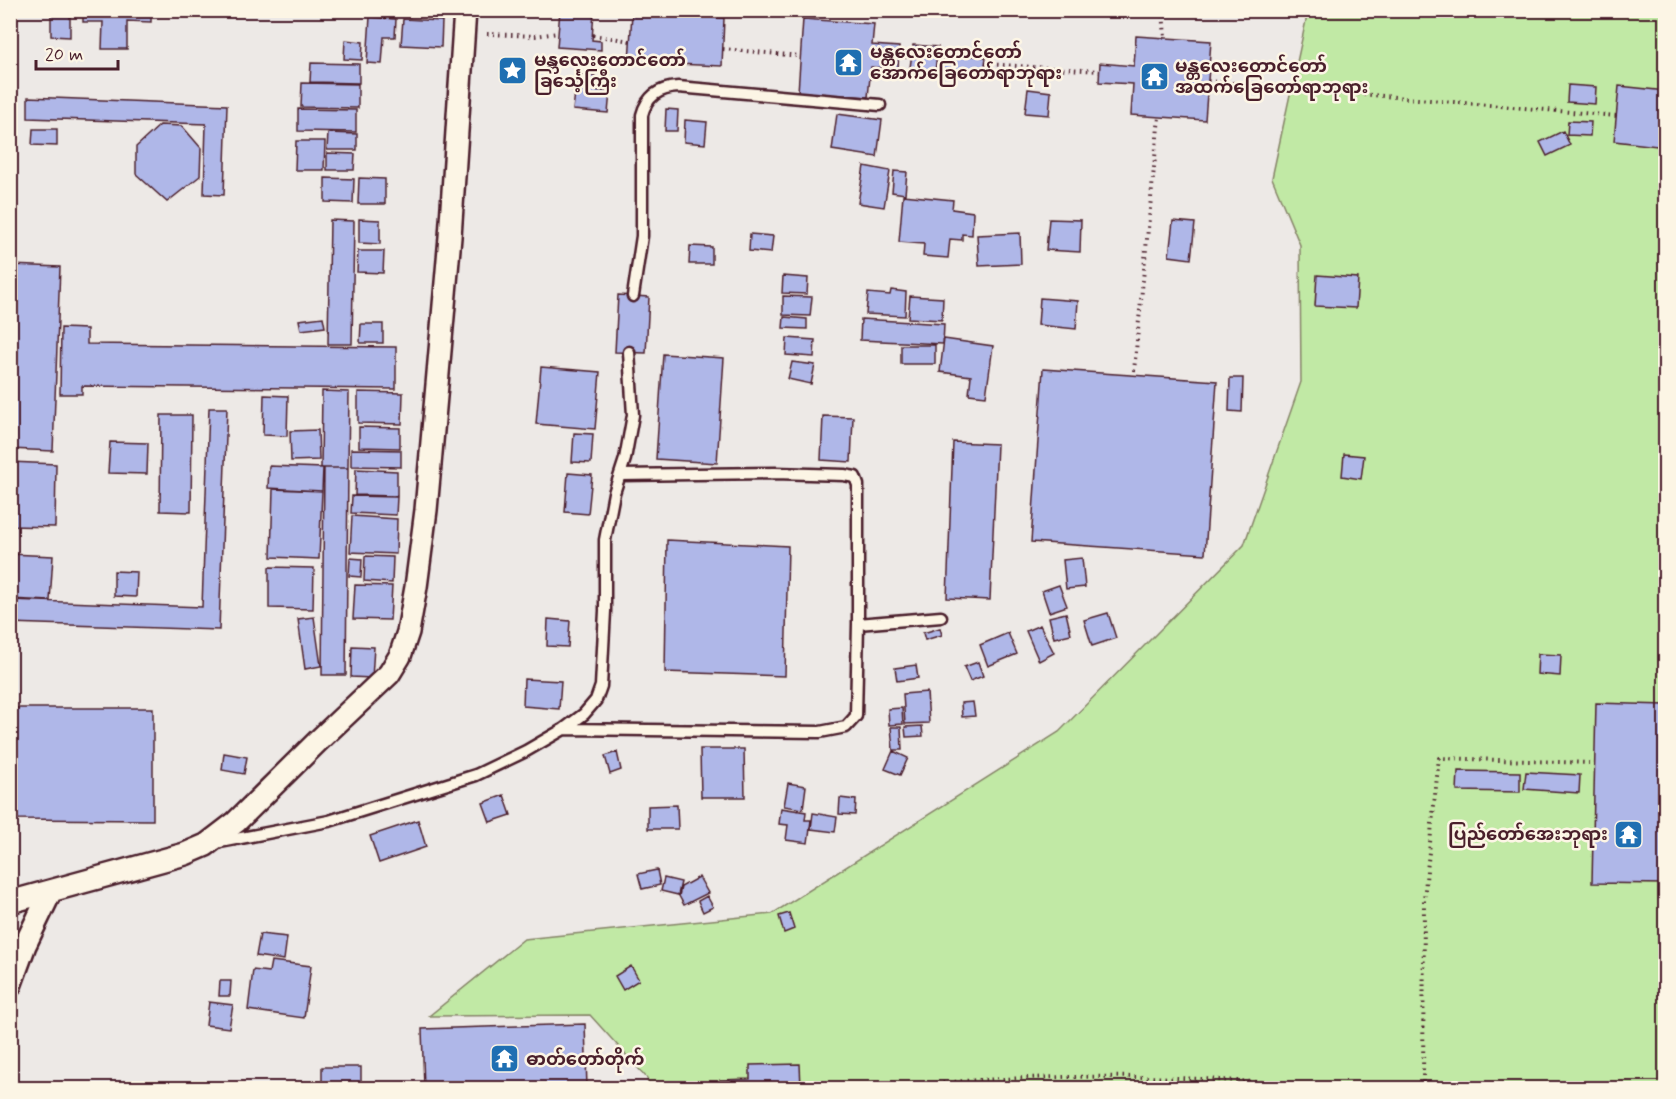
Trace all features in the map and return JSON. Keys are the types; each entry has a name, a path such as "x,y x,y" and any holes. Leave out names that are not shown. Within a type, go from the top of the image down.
{"street":[{"path":"10,902 185,854 206,845 236,822 389,674 400,656 408,632 424,521 450,237 465,10"},
{"path":"10,986 25,945 51,891"}],"lane":[{"path":"633,296 642,236 642,115 644,106 656,92 678,87 880,105"},
{"path":"206,845 329,821 476,775 526,751 564,729 584,714 596,700 601,686 605,611 605,540 614,493 625,459 633,415 628,352"},
{"path":"564,729 820,732 846,727 856,716 858,485 855,477 776,473 620,475"},
{"path":"858,624 941,617"}],"path":[{"path":"1163,10 1165,38"},
{"path":"463,33 535,36 558,33"},
{"path":"592,36 630,41"},
{"path":"723,49 800,56"},
{"path":"899,57 911,57"},
{"path":"985,64 1100,71"},
{"path":"1208,81 1617,116"},
{"path":"1134,371 1159,117"},
{"path":"1423,1089 1424,898 1439,758 1589,764"},
{"path":"895,1089 979,1080 1110,1076 1271,1083 1320,1089"}],"green space":[{"path":"1308,11 1665,11 1665,1088 649,1088 647,1078 590,1015 429,1016 524,939 772,914 1059,732 1244,545 1301,382 1300,245 1272,178"}],"building":[{"path":"51,10 70,10 70,37 51,36"},
{"path":"83,10 151,10 151,22 127,21 127,49 102,49 103,22 83,22"},
{"path":"560,10 594,11 592,40 601,41 601,50 557,47"},
{"path":"632,13 724,18 722,66 629,62"},
{"path":"370,17 396,19 395,37 384,37 382,64 367,63"},
{"path":"403,19 442,21 441,47 401,45"},
{"name":"မန္တ‌လေးတောင်တော် အောက်ခြေတော်ရာဘုရား‌","path":"803,19 874,24 872,45 899,47 898,69 871,67 868,97 798,92"},
{"name":"မန္တ‌လေးတောင်တော် အထက်ခြေတော်ရာဘုရား‌","path":"1136,36 1211,41 1205,120 1131,115 1133,84 1099,82 1100,63 1134,66"},
{"path":"345,40 363,42 362,60 344,59"},
{"path":"913,45 938,47 935,71 910,68"},
{"path":"943,53 986,57 984,73 942,69"},
{"path":"311,63 359,64 359,83 310,82"},
{"path":"577,74 595,76 594,90 610,92 608,113 573,110"},
{"path":"302,83 358,84 358,108 301,107"},
{"path":"1568,85 1596,87 1595,104 1567,102"},
{"path":"1619,86 1666,91 1666,147 1614,141"},
{"path":"1028,89 1051,92 1049,115 1025,113"},
{"path":"28,97 227,105 224,195 204,194 206,124 28,118"},
{"path":"298,109 356,110 356,132 298,131"},
{"path":"666,109 678,110 677,131 665,131"},
{"path":"837,114 882,120 877,157 832,150"},
{"path":"685,120 707,122 705,144 684,142"},
{"path":"1568,121 1591,122 1590,136 1567,135"},
{"path":"160,125 182,126 201,148 200,176 167,202 136,174 136,147"},
{"path":"33,129 57,129 57,146 32,145"},
{"path":"1563,131 1570,145 1547,156 1540,142"},
{"path":"328,133 357,134 357,150 327,150"},
{"path":"296,141 325,141 324,170 295,170"},
{"path":"327,153 355,154 354,170 327,170"},
{"path":"864,166 890,171 884,207 858,203"},
{"path":"894,171 907,172 905,194 892,192"},
{"path":"325,178 354,179 353,203 325,202"},
{"path":"359,178 385,179 385,204 358,204"},
{"path":"903,195 953,200 952,209 973,212 972,235 962,234 962,240 950,239 948,258 923,256 924,244 899,242"},
{"path":"359,219 380,220 380,244 359,243"},
{"path":"1049,219 1081,220 1080,252 1046,250"},
{"path":"330,220 354,221 352,344 328,344"},
{"path":"1173,221 1195,223 1191,259 1169,256"},
{"path":"1020,233 1021,264 979,266 977,235"},
{"path":"750,234 773,236 771,253 749,251"},
{"path":"690,246 712,247 712,264 689,264"},
{"path":"358,251 384,251 383,273 357,272"},
{"path":"10,265 60,267 53,451 10,449"},
{"path":"1317,275 1358,278 1356,308 1315,306"},
{"path":"783,276 808,278 807,294 782,293"},
{"path":"891,290 906,292 905,316 866,314 868,293 890,295"},
{"path":"618,295 649,297 646,353 615,352"},
{"path":"783,296 812,297 810,316 783,315"},
{"path":"910,296 943,298 942,320 908,318"},
{"path":"1040,298 1078,301 1076,329 1038,325"},
{"path":"323,317 325,327 301,330 299,320"},
{"path":"784,317 807,319 807,329 783,328"},
{"path":"861,319 944,324 943,344 860,340"},
{"path":"361,324 383,324 383,343 360,343"},
{"path":"61,328 87,329 87,344 396,347 396,389 82,386 82,394 60,394"},
{"path":"787,338 815,340 814,357 786,355"},
{"path":"944,339 993,346 986,396 969,394 971,376 940,372"},
{"path":"901,345 935,345 935,364 901,364"},
{"path":"663,354 724,358 717,463 656,459"},
{"path":"792,362 815,365 811,384 788,379"},
{"path":"541,367 600,372 595,429 536,424"},
{"path":"1043,369 1217,381 1205,554 1031,542"},
{"path":"1230,378 1243,378 1242,412 1229,411"},
{"path":"322,391 349,392 348,468 321,468"},
{"path":"358,392 403,393 402,424 358,423"},
{"path":"264,395 288,396 287,436 263,435"},
{"path":"209,408 227,408 219,630 10,623 10,600 202,607"},
{"path":"161,415 192,415 191,512 160,511"},
{"path":"823,416 853,417 851,462 821,460"},
{"path":"359,427 400,428 400,448 359,447"},
{"path":"318,430 319,460 291,461 290,431"},
{"path":"574,433 593,434 591,463 572,462"},
{"path":"110,442 148,443 147,474 108,473"},
{"path":"953,442 997,444 990,600 947,598"},
{"path":"351,449 401,450 401,467 351,466"},
{"path":"1344,454 1364,456 1361,479 1342,476"},
{"path":"10,462 56,464 55,527 10,526"},
{"path":"269,466 323,468 322,491 268,488"},
{"path":"324,468 348,468 346,675 322,675"},
{"path":"356,469 397,471 397,496 355,495"},
{"path":"568,473 592,475 588,514 565,512"},
{"path":"273,489 322,491 319,559 271,557"},
{"path":"352,496 397,497 396,515 351,513"},
{"path":"352,516 397,519 396,554 350,552"},
{"path":"667,540 788,546 785,676 665,672"},
{"path":"10,554 53,556 50,601 10,599"},
{"path":"365,556 393,557 392,583 364,581"},
{"path":"350,558 362,559 361,577 349,576"},
{"path":"1082,558 1085,587 1066,589 1063,560"},
{"path":"269,567 314,568 313,609 269,608"},
{"path":"114,571 137,572 136,597 114,596"},
{"path":"355,585 392,586 390,620 353,619"},
{"path":"1059,585 1067,606 1049,612 1042,591"},
{"path":"1066,613 1071,634 1054,638 1049,617"},
{"path":"1108,613 1116,638 1092,646 1084,620"},
{"path":"314,617 321,666 305,669 298,619"},
{"path":"548,619 570,621 568,647 547,646"},
{"path":"1040,625 1054,653 1039,661 1026,631"},
{"path":"940,628 942,635 925,640 923,633"},
{"path":"1008,633 1017,654 988,666 980,645"},
{"path":"352,646 374,647 372,678 351,677"},
{"path":"1538,654 1561,655 1560,676 1537,674"},
{"path":"978,662 983,676 970,681 964,667"},
{"path":"916,665 918,678 897,681 895,668"},
{"path":"524,679 561,681 559,709 523,706"},
{"path":"927,692 929,723 905,724 903,694"},
{"path":"973,702 975,716 962,717 961,703"},
{"name":"ပြည်တော်အေးဘုရား","path":"1596,703 1666,705 1666,884 1592,883"},
{"path":"10,708 153,708 153,820 10,819"},
{"path":"902,708 903,724 889,725 888,709"},
{"path":"922,726 923,736 906,737 905,727"},
{"path":"891,727 901,727 902,750 893,750"},
{"path":"700,749 744,749 745,797 701,797"},
{"path":"893,751 908,758 900,775 885,769"},
{"path":"617,752 621,770 610,774 605,756"},
{"path":"224,753 247,757 244,774 222,770"},
{"path":"1458,771 1520,772 1520,792 1457,791"},
{"path":"1526,772 1580,775 1579,793 1524,789"},
{"path":"788,783 806,786 803,809 784,806"},
{"path":"504,795 511,815 490,822 483,803"},
{"path":"840,798 856,800 855,815 839,814"},
{"path":"677,805 678,829 648,829 648,806"},
{"path":"781,808 806,812 805,820 811,820 808,843 786,840 788,825 779,824"},
{"path":"813,813 837,817 835,832 811,829"},
{"path":"418,820 426,847 379,863 370,836"},
{"path":"657,870 660,885 642,889 638,874"},
{"path":"699,877 708,893 684,905 679,896 681,887"},
{"path":"664,878 681,882 678,895 661,891"},
{"path":"707,896 713,907 703,912 698,901"},
{"path":"789,913 794,929 784,933 779,916"},
{"path":"260,934 287,937 284,960 256,956"},
{"path":"271,961 311,966 304,1018 248,1010 253,970 269,972"},
{"path":"631,966 639,980 623,990 615,976"},
{"path":"220,981 231,981 230,996 219,996"},
{"path":"209,1002 233,1005 229,1028 206,1025"},
{"name":"ဓာတ်တော်တိုက်","path":"585,1024 587,1088 424,1088 422,1029"},
{"path":"800,1064 801,1088 720,1088 720,1080 750,1079 750,1065"},
{"path":"322,1067 361,1067 361,1088 322,1088"}],"place":[{"name":"မန္တ‌လေးတောင်တော် အောက်ခြေတော်ရာဘုရား‌","path":"849,62"},
{"name":"မန္တလေးတောင်တော် ‌ခြင်္သေ့ကြီး","path":"513,70"},
{"name":"မန္တ‌လေးတောင်တော် အထက်ခြေတော်ရာဘုရား‌","path":"1154,76"},
{"name":"ပြည်တော်အေးဘုရား","path":"1629,834"},
{"name":"ဓာတ်တော်တိုက်","path":"505,1059"}]}
